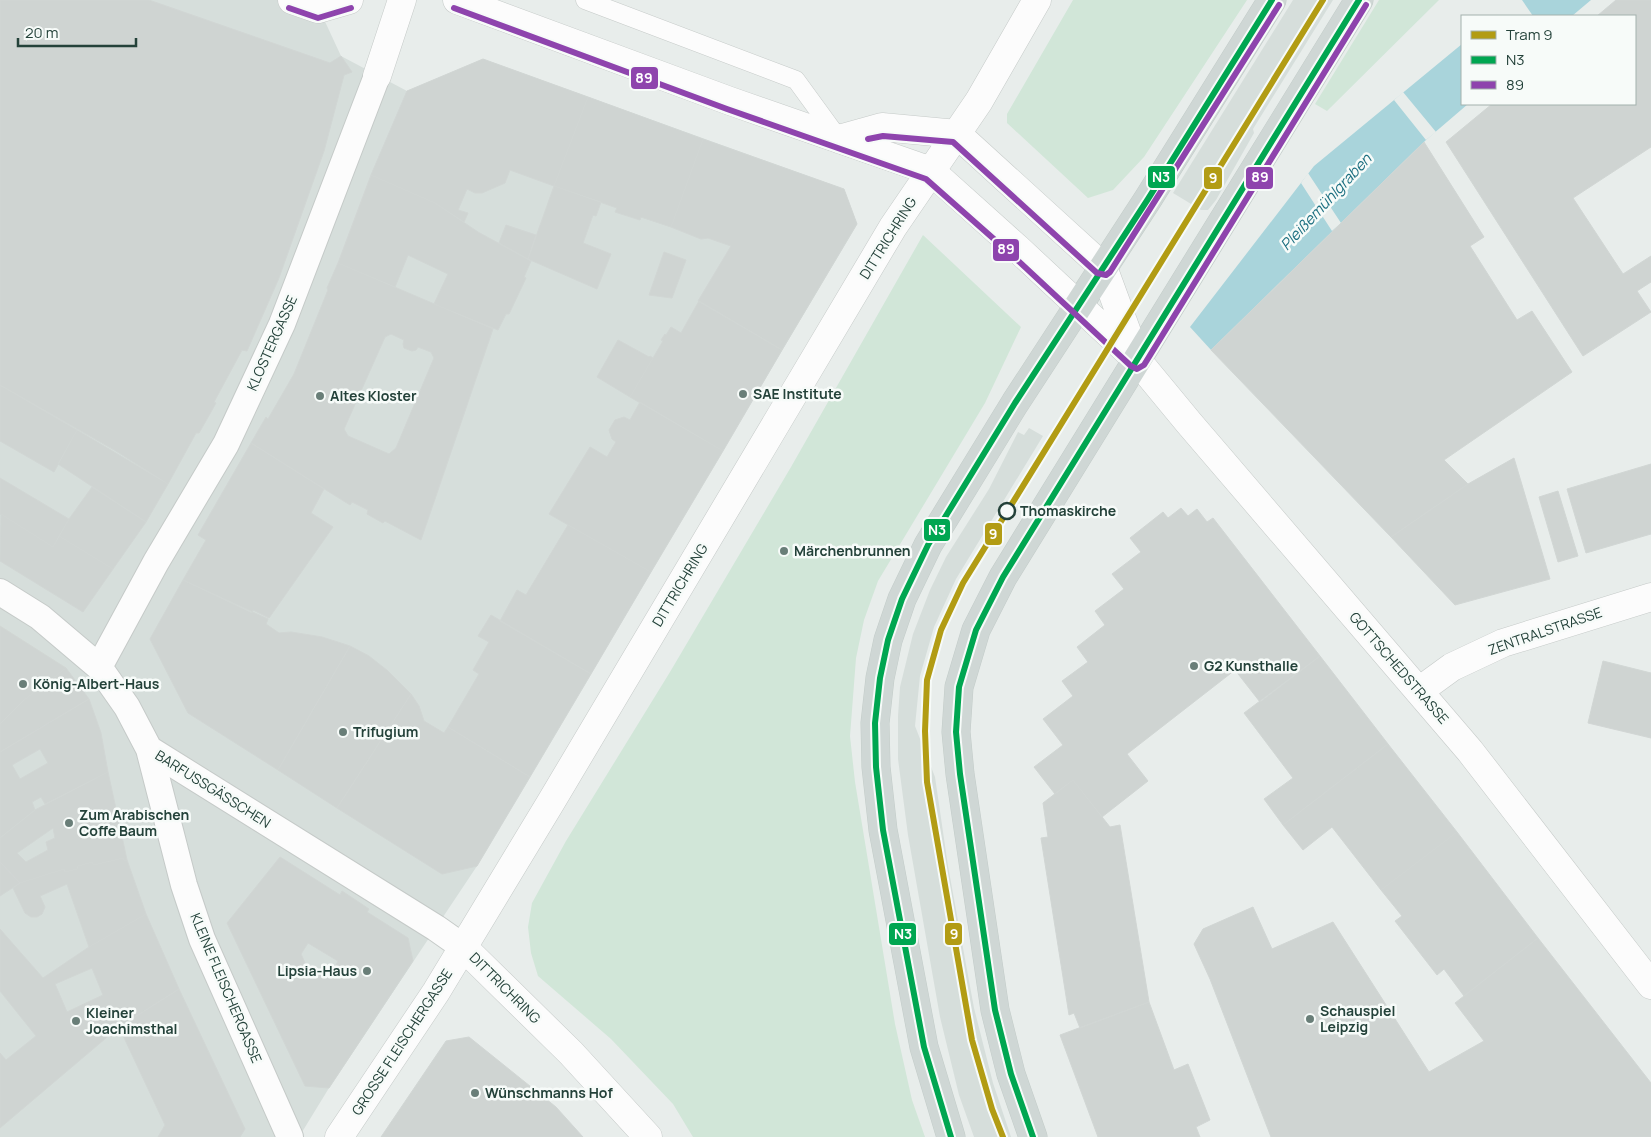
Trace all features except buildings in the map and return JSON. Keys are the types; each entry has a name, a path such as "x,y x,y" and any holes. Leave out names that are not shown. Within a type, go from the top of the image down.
{"main road":[{"path":"951,1137 924,1047 883,830 876,758 875,723 880,678 888,640 902,599 928,545 1011,410 1104,267 1272,0"},
{"path":"1033,1137 1011,1074 995,1010 960,774 956,732 959,687 976,630 1003,577 1359,0"}],"street":[{"path":"292,0 318,9 349,0"},
{"name":"KLOSTERGASSE","path":"98,667 156,562 226,444 282,324 377,76 402,0"},
{"path":"456,0 730,101 930,171"},
{"name":"DITTRICHRING","path":"648,1137 571,1054 464,947 893,226 979,102 1037,0"},
{"path":"839,139 882,127 957,134 1104,267"},
{"name":"GOTTSCHEDSTRASSE","path":"930,171 1018,249 1137,360 1470,751 1651,985"},
{"name":"GOTTSCHEDSTRASSE","path":"1104,267 1137,360"},
{"name":"BARFUSSGÄSSCHEN","path":"0,592 40,617 98,667 127,707 148,749 464,947"},
{"name":"ZENTRALSTRASSE","path":"1419,691 1452,667 1503,643 1651,597"},
{"name":"KLEINE FLEISCHERGASSE","path":"148,749 184,884 202,940 290,1137"},
{"name":"GROSSE FLEISCHERGASSE","path":"339,1137 464,947"}],"lane":[{"path":"586,0 796,80 839,139"}],"shaded area":[{"path":"0,0 315,0 341,56 407,91 483,59 844,189 857,224 477,866 329,1088 299,1137 0,1137"},
{"path":"1293,0 1333,0 1253,129 1254,133 1216,200 1208,210 1201,210 1173,193"},
{"path":"1029,428 1043,436 956,579 934,627 920,676 915,726 935,777 948,866 974,1008 993,1083 1011,1137 974,1137 959,1095 940,1017 908,835 898,759 900,687 913,634 930,590 946,557 989,489 1018,432 1024,435"}],"green space":[{"path":"1073,0 1247,0 1144,157 1113,190 1088,198 1007,123 1007,114"},
{"path":"1379,0 1439,0 1327,111 1315,104"},
{"path":"923,235 1021,327 985,403 878,581 864,620 856,658 850,736 855,782 895,1024 912,1100 925,1137 693,1137 673,1104 611,1039 538,976 531,953 528,927 532,903 566,841 670,672 791,467"}],"water":[{"path":"1516,0 1591,0 1573,15 1497,15"},
{"name":"Pleißemühlgraben","path":"1461,45 1461,105 1467,105 1426,140 1211,350 1190,327 1314,166"}],"pier":[{"path":"1512,0 1522,0 1532,15 1497,15 1496,13"},
{"path":"1403,92 1436,132 1426,140 1394,100"},
{"path":"1308,173 1341,223 1332,231 1301,183"}],"tram line":[{"name":"9","path":"1003,1137 992,1109 972,1040 927,782 925,731 927,680 941,630 963,583 1323,0"}],"transit line":[{"name":"N3","path":"951,1137 924,1047 883,830 876,767 875,723 880,678 888,640 902,599 928,545 1015,403 1148,199 1272,0"},
{"name":"N3","path":"1033,1137 1011,1074 995,1010 960,774 956,732 959,687 976,630 1003,577 1359,0"},
{"name":"89","path":"868,139 883,136 953,142 1097,273 1106,275 1110,272 1279,5"},
{"name":"89","path":"454,8 727,109 926,179 1012,255 1131,366 1137,369 1144,365 1366,5"},
{"name":"89","path":"289,8 318,18 351,8"}],"place":[{"name":"SAE Institute","path":"743,394"},
{"name":"Altes Kloster","path":"320,396"},
{"name":"Thomaskirche","path":"1007,511"},
{"name":"Märchenbrunnen","path":"784,551"},
{"name":"G2 Kunsthalle","path":"1194,666"},
{"name":"König-Albert-Haus","path":"23,684"},
{"name":"Trifugium","path":"343,732"},
{"name":"Zum Arabischen Coffe Baum","path":"69,823"},
{"name":"Lipsia-Haus","path":"367,971"},
{"name":"Schauspiel Leipzig","path":"1310,1019"},
{"name":"Kleiner Joachimsthal","path":"76,1021"},
{"name":"Wünschmanns Hof","path":"475,1093"}]}
